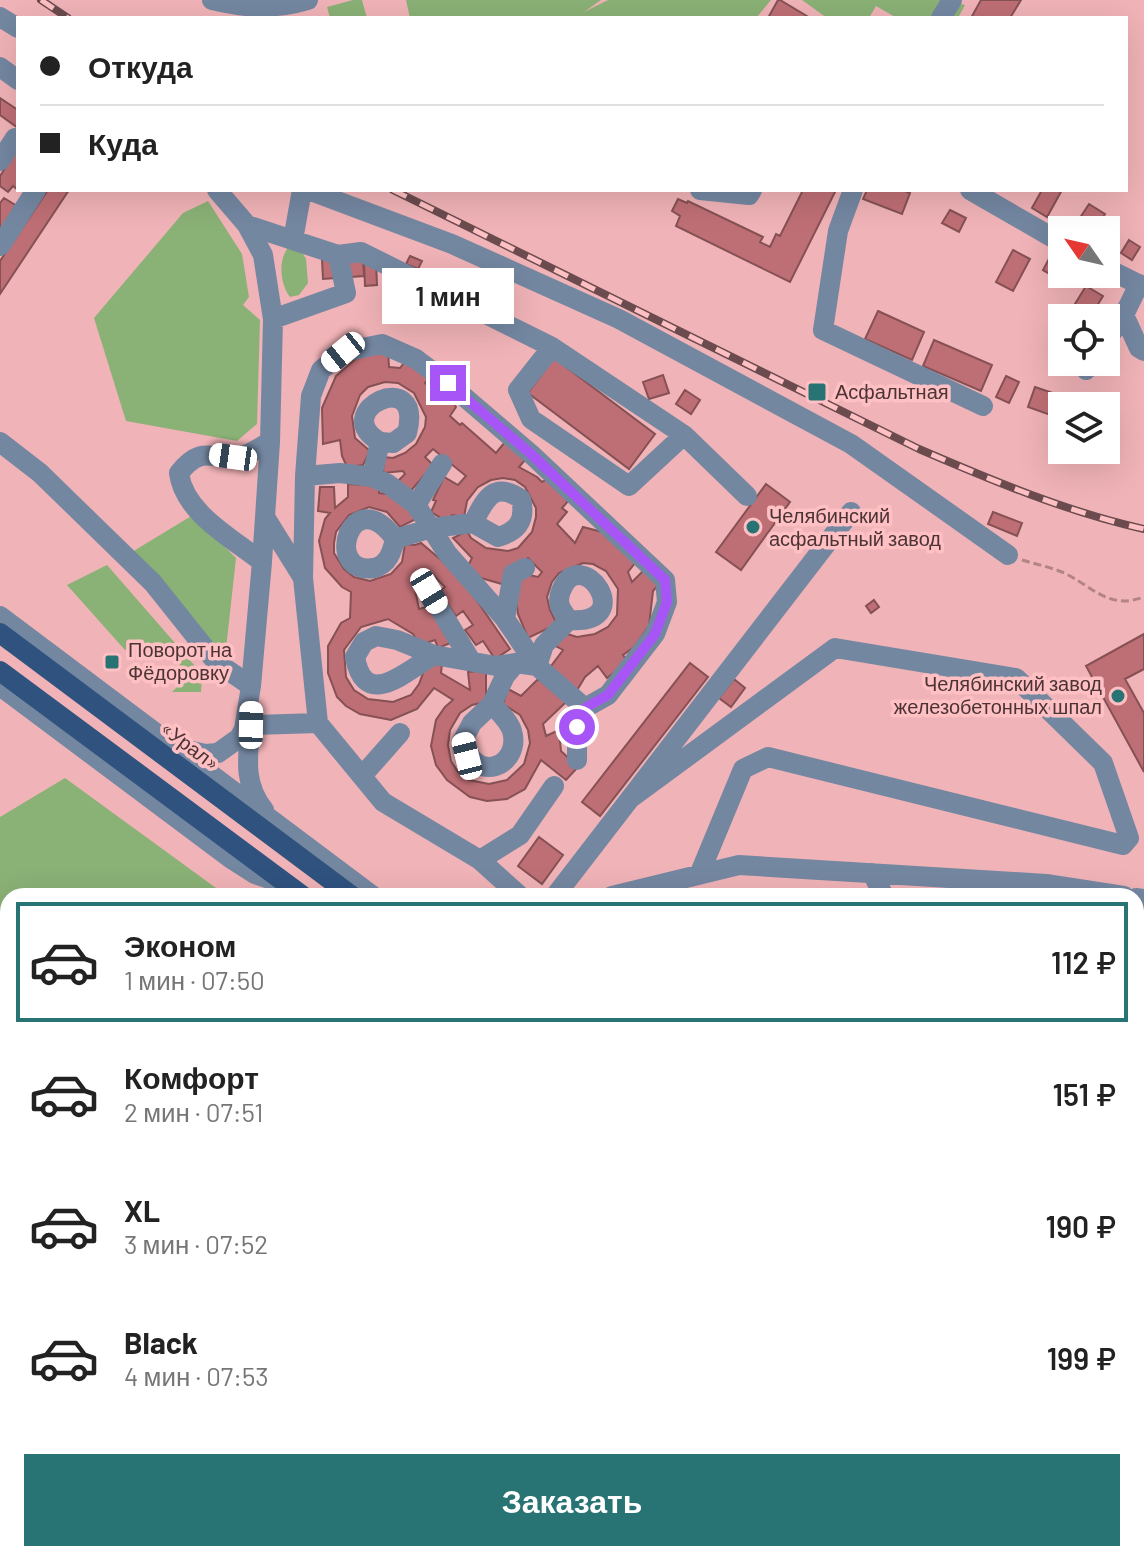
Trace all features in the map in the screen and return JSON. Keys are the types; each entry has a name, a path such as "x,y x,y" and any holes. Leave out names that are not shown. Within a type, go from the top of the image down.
{"main road":[{"name":"«Урал»","path":"0,633 341,888"},
{"path":"0,671 293,888"}],"street":[{"path":"212,0 234,6 280,8 304,0"},
{"path":"0,161 11,135"},
{"path":"0,246 35,192"},
{"path":"175,747 205,754 218,753 230,746 244,729 262,562 270,442 273,319 263,255 247,225 219,192"},
{"path":"293,240 302,192"},
{"path":"313,192 452,244 619,319 851,444 1008,555"},
{"path":"720,192 749,195 751,192"},
{"path":"852,192 838,231 823,330 983,406"},
{"path":"973,192 1048,235"},
{"path":"247,225 338,255 361,252 552,347 684,435 747,496"},
{"path":"273,319 346,293 338,255"},
{"path":"1120,275 1142,286 1120,321"},
{"path":"1124,315 1139,348 1144,351"},
{"path":"511,888 480,860 383,802 318,723 303,578 305,476 311,396 321,370 343,352 382,344 416,359 531,454 665,580 667,602 655,634 608,695 585,708 577,727 577,760"},
{"path":"552,347 518,390 531,419 629,486 684,435"},
{"path":"0,442 40,473 153,583 216,662 251,686"},
{"path":"262,562 197,511 180,486 179,473 190,458 212,454 244,456 270,442"},
{"path":"372,477 380,442"},
{"path":"416,505 442,464"},
{"path":"305,476 340,473 372,477 388,484 416,505 447,553 505,619 526,664 585,708"},
{"path":"561,888 851,512"},
{"path":"265,517 303,578"},
{"path":"395,539 432,528 473,523"},
{"path":"505,619 513,574 525,568"},
{"path":"429,591 471,661"},
{"path":"0,616 362,888"},
{"path":"492,704 501,683 526,664 569,620"},
{"path":"631,798 835,648 1016,678 1103,763 1129,838 1123,845 768,757 743,769 699,875"},
{"path":"434,655 496,666 526,664"},
{"path":"0,686 230,858 255,874 290,888"},
{"path":"251,686 247,760 253,796 287,832"},
{"path":"251,725 318,723"},
{"path":"362,776 400,733"},
{"path":"480,860 520,835 554,786"},
{"path":"645,888 739,865 1072,888"},
{"path":"872,873 880,888"}],"path":[{"path":"1008,555 1068,575 1103,597 1129,602 1144,597"}],"green space":[{"path":"362,0 366,16 329,16 327,7"},
{"path":"406,0 601,0 584,12 608,0 771,0 758,16 410,16"},
{"path":"802,0 940,0 965,5 959,16 894,16 876,6 870,16 824,16"},
{"path":"208,201 242,254 249,297 243,305 260,320 257,424 237,441 126,421 94,318 183,213"},
{"path":"288,248 302,252 306,259 308,283 299,295 290,297 282,272"},
{"path":"193,515 236,558 225,658 132,552"},
{"path":"107,565 202,674 201,692 172,692 189,675 159,642 125,650 67,585"},
{"path":"65,778 216,888 0,888 0,817"}],"building":[{"path":"780,0 807,16 769,16"},
{"path":"981,0 1021,0 1011,16 972,16"},
{"path":"0,98 16,109 16,127 0,115"},
{"path":"16,152 16,188 13,186 8,192 0,186 0,176"},
{"path":"47,192 68,192 0,294 0,261"},
{"path":"802,192 835,192 790,282 676,226 680,216 672,211 678,199 688,201 763,237 760,242 770,247 776,234 780,236"},
{"path":"866,192 910,193 902,214 863,199"},
{"path":"1041,192 1061,192 1047,217 1032,208"},
{"path":"4,198 17,206 0,231 0,203"},
{"path":"1089,204 1105,214 1104,216 1081,216"},
{"path":"950,210 966,218 959,232 942,223"},
{"path":"1129,240 1140,247 1132,260 1121,253"},
{"path":"1013,250 1030,259 1013,291 996,282"},
{"path":"410,256 422,261 418,269 406,264"},
{"path":"363,257 364,276 323,279 322,260"},
{"path":"376,261 377,285 365,286 364,262"},
{"path":"1085,288 1103,296 1098,304 1075,304"},
{"path":"878,311 924,332 912,360 865,339"},
{"path":"934,340 992,365 981,391 923,366"},
{"path":"388,350 389,367 400,368 407,359 431,375 425,383 434,393 446,389 456,407 450,416 496,453 505,442 525,460 519,467 542,482 547,479 569,500 562,508 567,512 557,524 575,543 583,527 602,532 635,563 628,572 632,582 644,570 660,583 653,591 649,626 634,647 623,655 628,662 607,678 598,666 585,677 576,692 548,670 563,650 554,645 561,632 577,637 595,634 608,627 617,615 618,589 606,571 583,563 559,573 547,597 557,624 528,638 516,600 520,573 538,577 542,572 528,558 502,584 481,578 468,566 472,558 453,538 467,531 471,538 486,548 508,551 518,548 532,532 536,517 536,508 525,487 515,480 491,480 478,487 467,501 464,517 452,515 448,522 431,512 436,501 433,500 444,477 458,485 466,476 433,449 425,457 433,465 409,493 397,482 405,474 403,471 383,473 384,457 393,458 405,453 416,444 425,427 426,417 414,393 398,383 385,382 368,387 360,395 352,416 355,438 370,451 363,465 347,467 340,440 323,444 322,408 336,376 358,357"},
{"path":"554,358 655,434 629,469 528,393"},
{"path":"663,375 669,393 649,399 643,382"},
{"path":"1006,376 1019,382 1009,403 996,397"},
{"path":"1035,387 1050,392 1048,414 1028,407"},
{"path":"685,390 700,400 691,414 676,404"},
{"path":"348,484 379,486 379,493 388,494 408,508 416,519 400,527 387,512 369,507 349,515 336,532 334,543 334,553 344,569 354,577 370,581 391,574 402,562 405,544 421,543 460,576 510,649 495,659 483,641 476,645 465,630 473,625 463,611 456,616 439,591 445,587 432,574 420,585 414,585 419,609 430,606 453,642 438,648 435,640 420,645 413,634 388,619 361,627 344,650 346,677 354,690 368,699 393,702 411,695 426,665 442,664 441,673 470,690 468,672 486,670 486,702 472,705 460,713 450,730 448,745 451,761 458,772 469,780 489,784 507,780 524,764 530,743 528,730 520,715 503,704 508,689 521,696 538,679 566,702 543,724 546,736 559,730 561,751 578,767 566,780 541,760 525,789 507,799 487,801 470,797 447,780 436,765 431,746 436,720 453,700 434,688 417,709 391,720 360,714 337,697 328,673 328,646 341,623 350,618 351,592 342,587 325,568 319,541 325,519 330,513 318,511 320,487 334,487 335,508 348,497"},
{"name":"Челябинский асфальтный завод","path":"766,484 790,502 741,570 716,552"},
{"path":"993,512 1022,523 1017,536 988,524"},
{"path":"874,600 879,607 871,613 866,606"},
{"name":"Челябинский завод железобетонных шпал","path":"1144,634 1144,669 1125,679 1144,713 1144,772 1086,666"},
{"path":"690,663 708,677 600,816 582,802"},
{"path":"734,679 745,688 731,707 719,698"},
{"path":"539,837 563,855 542,884 518,866"}],"railway":[{"path":"41,0 65,16"},
{"path":"397,192 919,449 1058,504 1144,529"}],"place":[{"name":"Асфальтная","path":"817,392"},
{"name":"Челябинский асфальтный завод","path":"753,527"},
{"name":"Поворот на Фёдоровку","path":"112,662"},
{"name":"Челябинский завод железобетонных шпал","path":"1118,696"}],"route":[{"path":"448,383 531,454 665,580 667,602 655,634 608,695 585,708 577,727"}]}
